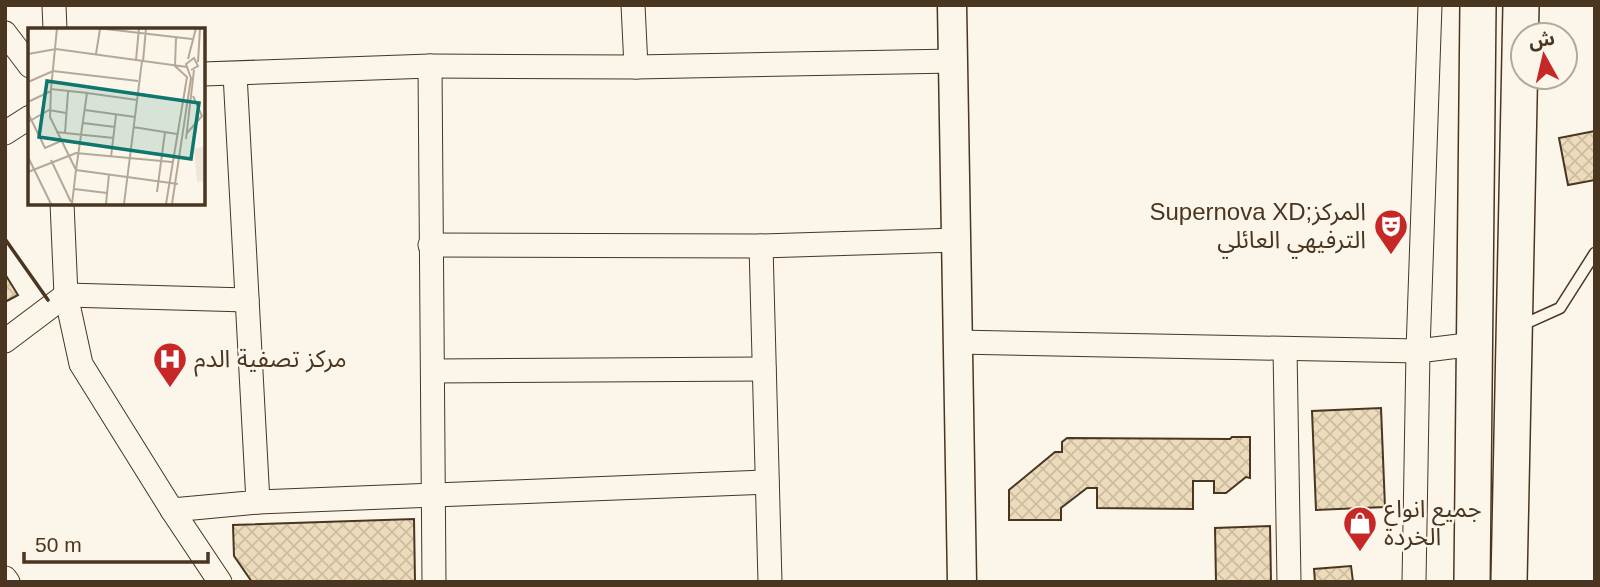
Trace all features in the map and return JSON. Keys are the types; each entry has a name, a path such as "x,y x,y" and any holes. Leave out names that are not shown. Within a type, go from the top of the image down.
{"main road":[{"path":"1472,582 1478,5"},
{"path":"1509,582 1521,5"}],"street":[{"path":"54,5 55,28"},
{"path":"634,5 636,67"},
{"path":"952,5 962,582"},
{"path":"1414,582 1418,351 1430,5"},
{"path":"5,33 28,63"},
{"path":"205,74 429,66 636,67 954,61"},
{"path":"429,66 434,582"},
{"path":"234,74 258,502"},
{"path":"5,132 28,118"},
{"path":"62,205 66,295 81,364 220,582"},
{"path":"430,244 761,246 957,240"},
{"path":"761,246 771,582"},
{"path":"5,341 66,295 247,300"},
{"path":"957,342 1418,351 1475,344"},
{"path":"1285,349 1289,582"},
{"path":"434,371 764,369"},
{"path":"172,510 258,502 767,482"}],"lane":[{"path":"1513,333 1521,324 1560,309 1595,253"}],"building":[{"path":"1595,131 1595,180 1568,185 1559,138"},
{"path":"5,274 18,295 5,302"},
{"path":"1381,408 1385,507 1316,510 1312,411"},
{"path":"1250,437 1250,478 1246,477 1226,493 1214,493 1214,481 1193,481 1193,509 1097,508 1097,488 1087,488 1061,508 1061,520 1009,520 1009,490 1055,452 1062,452 1062,442 1067,438"},
{"path":"414,519 415,582 252,582 234,556 233,525"},
{"path":"1270,526 1271,582 1216,582 1215,528"},
{"path":"1351,566 1353,582 1315,582 1314,569"}],"wall":[{"path":"5,239 48,300"}],"place":[{"name":"Supernova XD;المركز الترفيهي العائلي","path":"1391,256"},
{"name":"مركز تصفية الدم","path":"170,389"},
{"name":"جميع انواع الخردة","path":"1360,553"}]}
